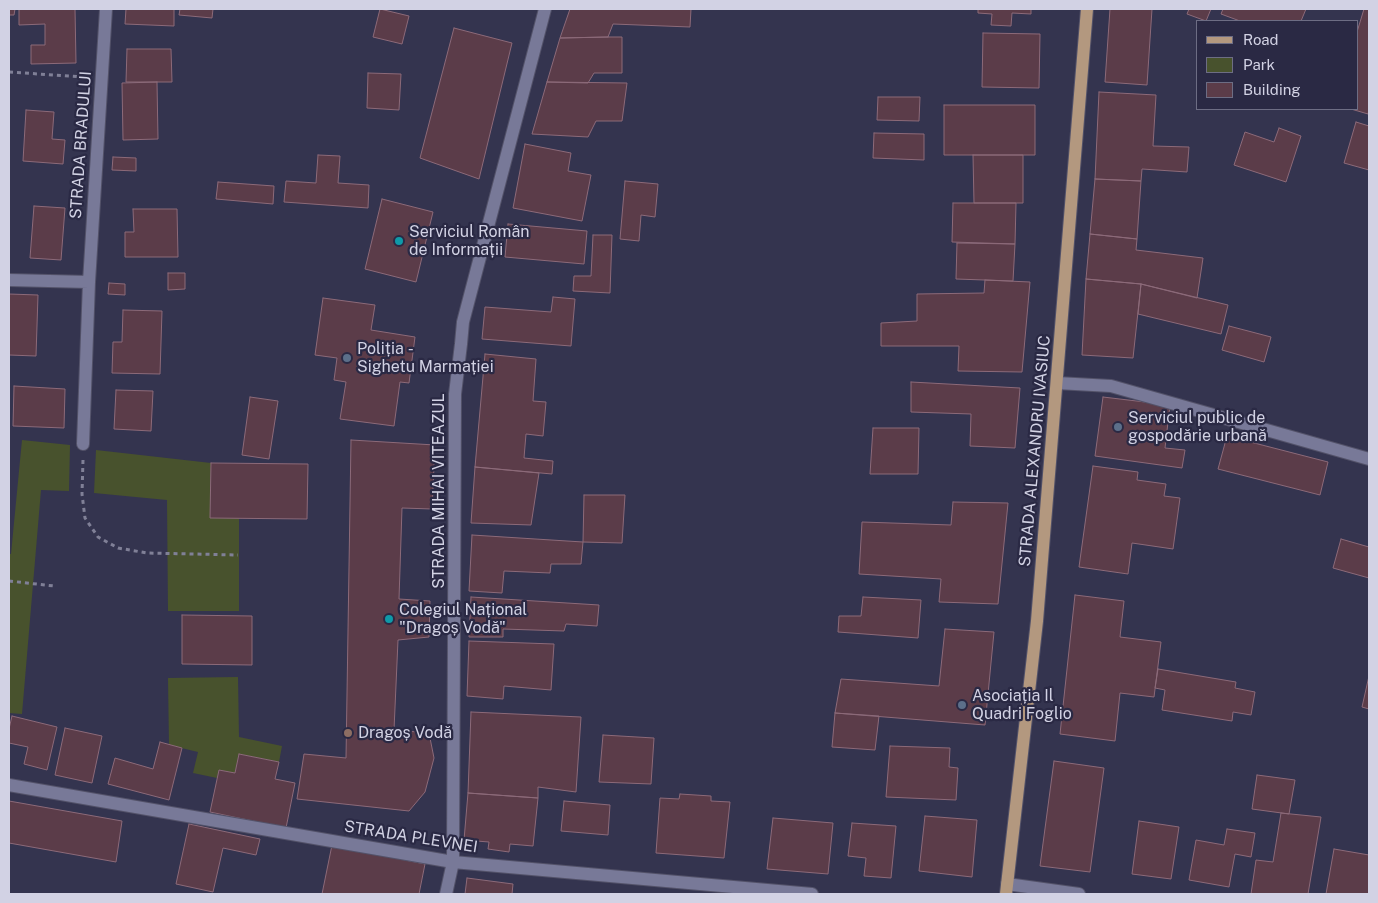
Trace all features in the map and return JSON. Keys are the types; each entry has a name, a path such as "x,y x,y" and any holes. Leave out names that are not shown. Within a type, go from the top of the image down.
{"main road":[{"name":"STRADA ALEXANDRU IVASIUC","path":"1006,889 1038,621 1087,9"}],"street":[{"name":"STRADA BRADULUI","path":"83,444 89,282 106,9"},
{"name":"STRADA MIHAI VITEAZUL","path":"446,894 454,862 455,394 460,344 463,322 545,9"},
{"path":"9,280 89,282"},
{"path":"1057,383 1111,386 1369,459"},
{"name":"STRADA PLEVNEI","path":"9,785 454,862 812,894"},
{"path":"1006,889 1079,894"}],"path":[{"path":"9,72 102,78"},
{"path":"83,444 82,494 85,518 98,537 118,548 147,553 238,555"},
{"path":"9,581 54,586"}],"green space":[{"path":"22,440 70,445 69,491 41,490 22,714 9,713 9,554 11,554"},
{"path":"96,450 211,463 210,518 239,518 239,611 168,611 167,500 94,493"},
{"path":"238,677 239,737 282,746 279,762 239,754 235,773 219,770 217,778 193,773 198,752 169,745 168,678"}],"building":[{"path":"9,9 15,9 14,15 9,15"},
{"path":"19,9 75,9 76,63 31,64 31,45 45,45 45,24 19,25"},
{"path":"126,9 174,9 174,26 125,24"},
{"path":"180,9 213,9 212,18 179,15"},
{"path":"380,9 409,16 402,44 373,37"},
{"path":"570,9 691,9 690,27 613,24 608,37 560,38"},
{"path":"978,9 1031,9 1031,14 1012,13 1011,26 991,25 992,14 978,13"},
{"path":"1110,9 1152,9 1147,85 1105,82"},
{"path":"1189,9 1211,9 1206,20 1187,14"},
{"path":"1223,9 1306,9 1301,20 1237,20 1221,14"},
{"path":"1364,9 1369,9 1368,114 1354,110 1358,110 1358,29"},
{"path":"454,28 512,43 479,179 420,158"},
{"path":"983,33 1040,34 1039,88 982,87"},
{"path":"622,37 622,73 594,73 588,83 547,82 560,38"},
{"path":"127,49 171,49 172,82 126,82"},
{"path":"368,73 401,74 399,110 367,108"},
{"path":"157,82 158,139 123,140 122,83"},
{"path":"547,82 627,83 622,121 596,121 588,137 532,134"},
{"path":"1099,92 1156,95 1153,146 1189,147 1187,172 1142,169 1141,181 1095,179"},
{"path":"878,97 920,97 919,121 877,120"},
{"path":"944,105 1035,105 1035,155 944,155"},
{"path":"26,110 54,112 52,139 65,140 63,164 23,161"},
{"path":"1356,122 1369,126 1369,170 1344,163"},
{"path":"1279,128 1301,136 1286,182 1234,165 1245,132 1274,142"},
{"path":"874,133 924,134 924,160 873,158"},
{"path":"525,144 571,153 568,171 591,175 582,221 513,208"},
{"path":"318,155 340,156 338,183 369,185 368,208 284,202 286,181 316,183"},
{"path":"973,155 1023,155 1023,203 974,203"},
{"path":"113,157 136,158 136,171 112,170"},
{"path":"1095,179 1141,181 1137,239 1090,234"},
{"path":"625,181 658,184 655,217 641,215 639,241 620,239"},
{"path":"218,182 274,186 273,204 216,199"},
{"name":"Serviciul Român de Informații","path":"382,199 433,212 416,282 365,269"},
{"path":"953,203 1016,203 1015,244 952,242"},
{"path":"34,206 65,208 61,260 30,258"},
{"path":"133,209 177,209 178,257 125,257 125,232 134,232"},
{"path":"508,224 587,231 584,264 505,257"},
{"path":"1090,234 1137,239 1136,250 1203,258 1197,298 1141,284 1086,279"},
{"path":"593,235 612,235 610,293 573,291 574,276 591,276"},
{"path":"957,243 1015,244 1013,281 956,279"},
{"path":"168,273 185,273 185,289 168,290"},
{"path":"1086,279 1141,284 1133,358 1082,355"},
{"path":"985,280 1030,282 1022,372 958,371 959,346 881,346 881,323 917,321 917,294 984,293"},
{"path":"109,283 125,284 125,295 108,294"},
{"path":"1141,284 1228,305 1221,334 1138,314"},
{"path":"9,294 38,295 36,356 9,355"},
{"path":"553,297 575,299 571,346 482,339 485,307 551,312"},
{"path":"323,298 375,305 371,330 415,337 409,383 400,382 394,426 340,419 346,382 334,380 337,358 315,355"},
{"path":"123,310 162,311 160,374 112,373 113,342 122,342"},
{"path":"1229,326 1271,337 1264,362 1222,350"},
{"path":"485,354 536,359 533,401 546,402 543,436 526,434 524,458 553,461 552,474 475,467"},
{"path":"911,382 1020,388 1015,448 970,446 971,414 911,412"},
{"path":"14,386 65,389 64,428 13,426"},
{"path":"116,390 153,391 151,431 114,429"},
{"path":"250,397 278,401 269,459 242,455"},
{"path":"1103,397 1170,405 1165,448 1185,450 1182,468 1095,456"},
{"path":"873,428 919,428 918,474 870,474"},
{"path":"1227,436 1328,462 1320,495 1218,469"},
{"name":"Colegiul Național \"Dragoș Vodă\"","path":"351,440 435,445 432,509 402,508 399,599 430,601 429,637 398,640 394,730 429,733 434,758 425,792 409,811 297,799 304,754 346,758"},
{"path":"211,463 308,464 307,519 210,518"},
{"path":"1093,466 1138,472 1137,480 1166,484 1164,496 1180,498 1173,549 1132,543 1128,574 1079,567"},
{"path":"475,467 539,473 531,525 471,523"},
{"path":"584,495 625,495 622,543 583,542"},
{"path":"953,502 1008,503 998,604 939,602 941,579 859,574 862,522 951,525"},
{"path":"472,535 583,542 581,564 551,564 550,573 504,571 502,593 469,591"},
{"path":"1341,539 1369,547 1369,578 1333,568"},
{"path":"1075,595 1124,601 1120,637 1161,642 1154,697 1120,693 1115,741 1060,734"},
{"path":"471,597 599,605 597,626 566,624 564,631 503,629 503,637 469,637"},
{"path":"863,597 921,600 918,638 838,632 839,616 861,616"},
{"path":"182,615 252,616 252,665 182,664"},
{"path":"945,629 994,632 985,725 835,713 841,679 939,686"},
{"path":"469,641 554,644 551,690 504,686 503,699 467,696"},
{"path":"1158,669 1236,682 1235,688 1255,692 1251,715 1233,712 1232,721 1162,710 1165,690 1155,688"},
{"path":"1369,676 1369,709 1362,707"},
{"path":"471,712 581,717 576,792 538,787 538,798 468,793"},
{"path":"835,713 879,716 875,750 832,747"},
{"path":"12,716 57,727 47,770 24,764 28,747 9,743 9,729"},
{"path":"65,728 102,736 92,783 55,775"},
{"path":"603,735 654,738 651,784 599,782"},
{"path":"160,742 182,748 169,800 108,784 115,758 153,769"},
{"path":"890,746 950,748 949,767 958,768 956,800 886,797"},
{"path":"239,754 279,762 275,779 295,783 286,828 210,812 219,770 235,773"},
{"path":"1054,761 1104,768 1090,872 1040,866"},
{"path":"1257,775 1295,780 1289,814 1252,809"},
{"path":"468,793 538,798 533,846 510,844 509,852 488,849 489,842 464,840"},
{"path":"680,794 711,796 711,801 730,802 724,858 656,853 660,798 679,799"},
{"path":"9,801 122,821 116,862 9,843"},
{"path":"564,801 610,805 608,835 561,831"},
{"path":"1281,813 1321,817 1308,894 1251,894 1256,860 1273,862"},
{"path":"925,816 977,820 972,877 919,871"},
{"path":"773,818 833,823 828,874 767,869"},
{"path":"1139,821 1179,827 1171,879 1132,874"},
{"path":"852,823 896,826 891,878 864,876 866,858 848,856"},
{"path":"189,824 260,839 256,855 223,848 213,892 176,884"},
{"path":"1227,829 1255,833 1251,857 1235,854 1229,887 1189,880 1196,840 1224,845"},
{"path":"332,845 425,864 419,894 322,894"},
{"path":"1334,849 1369,855 1369,894 1326,894"},
{"path":"467,878 513,884 512,894 465,894"}],"place":[{"name":"Serviciul Român de Informații","path":"399,241"},
{"name":"Poliția - Sighetu Marmației","path":"347,358"},
{"name":"Serviciul public de gospodărie urbană","path":"1118,427"},
{"name":"Colegiul Național \"Dragoș Vodă\"","path":"389,619"},
{"name":"Asociația Il Quadri Foglio","path":"962,705"},
{"name":"Dragoș Vodă","path":"348,733"}]}
